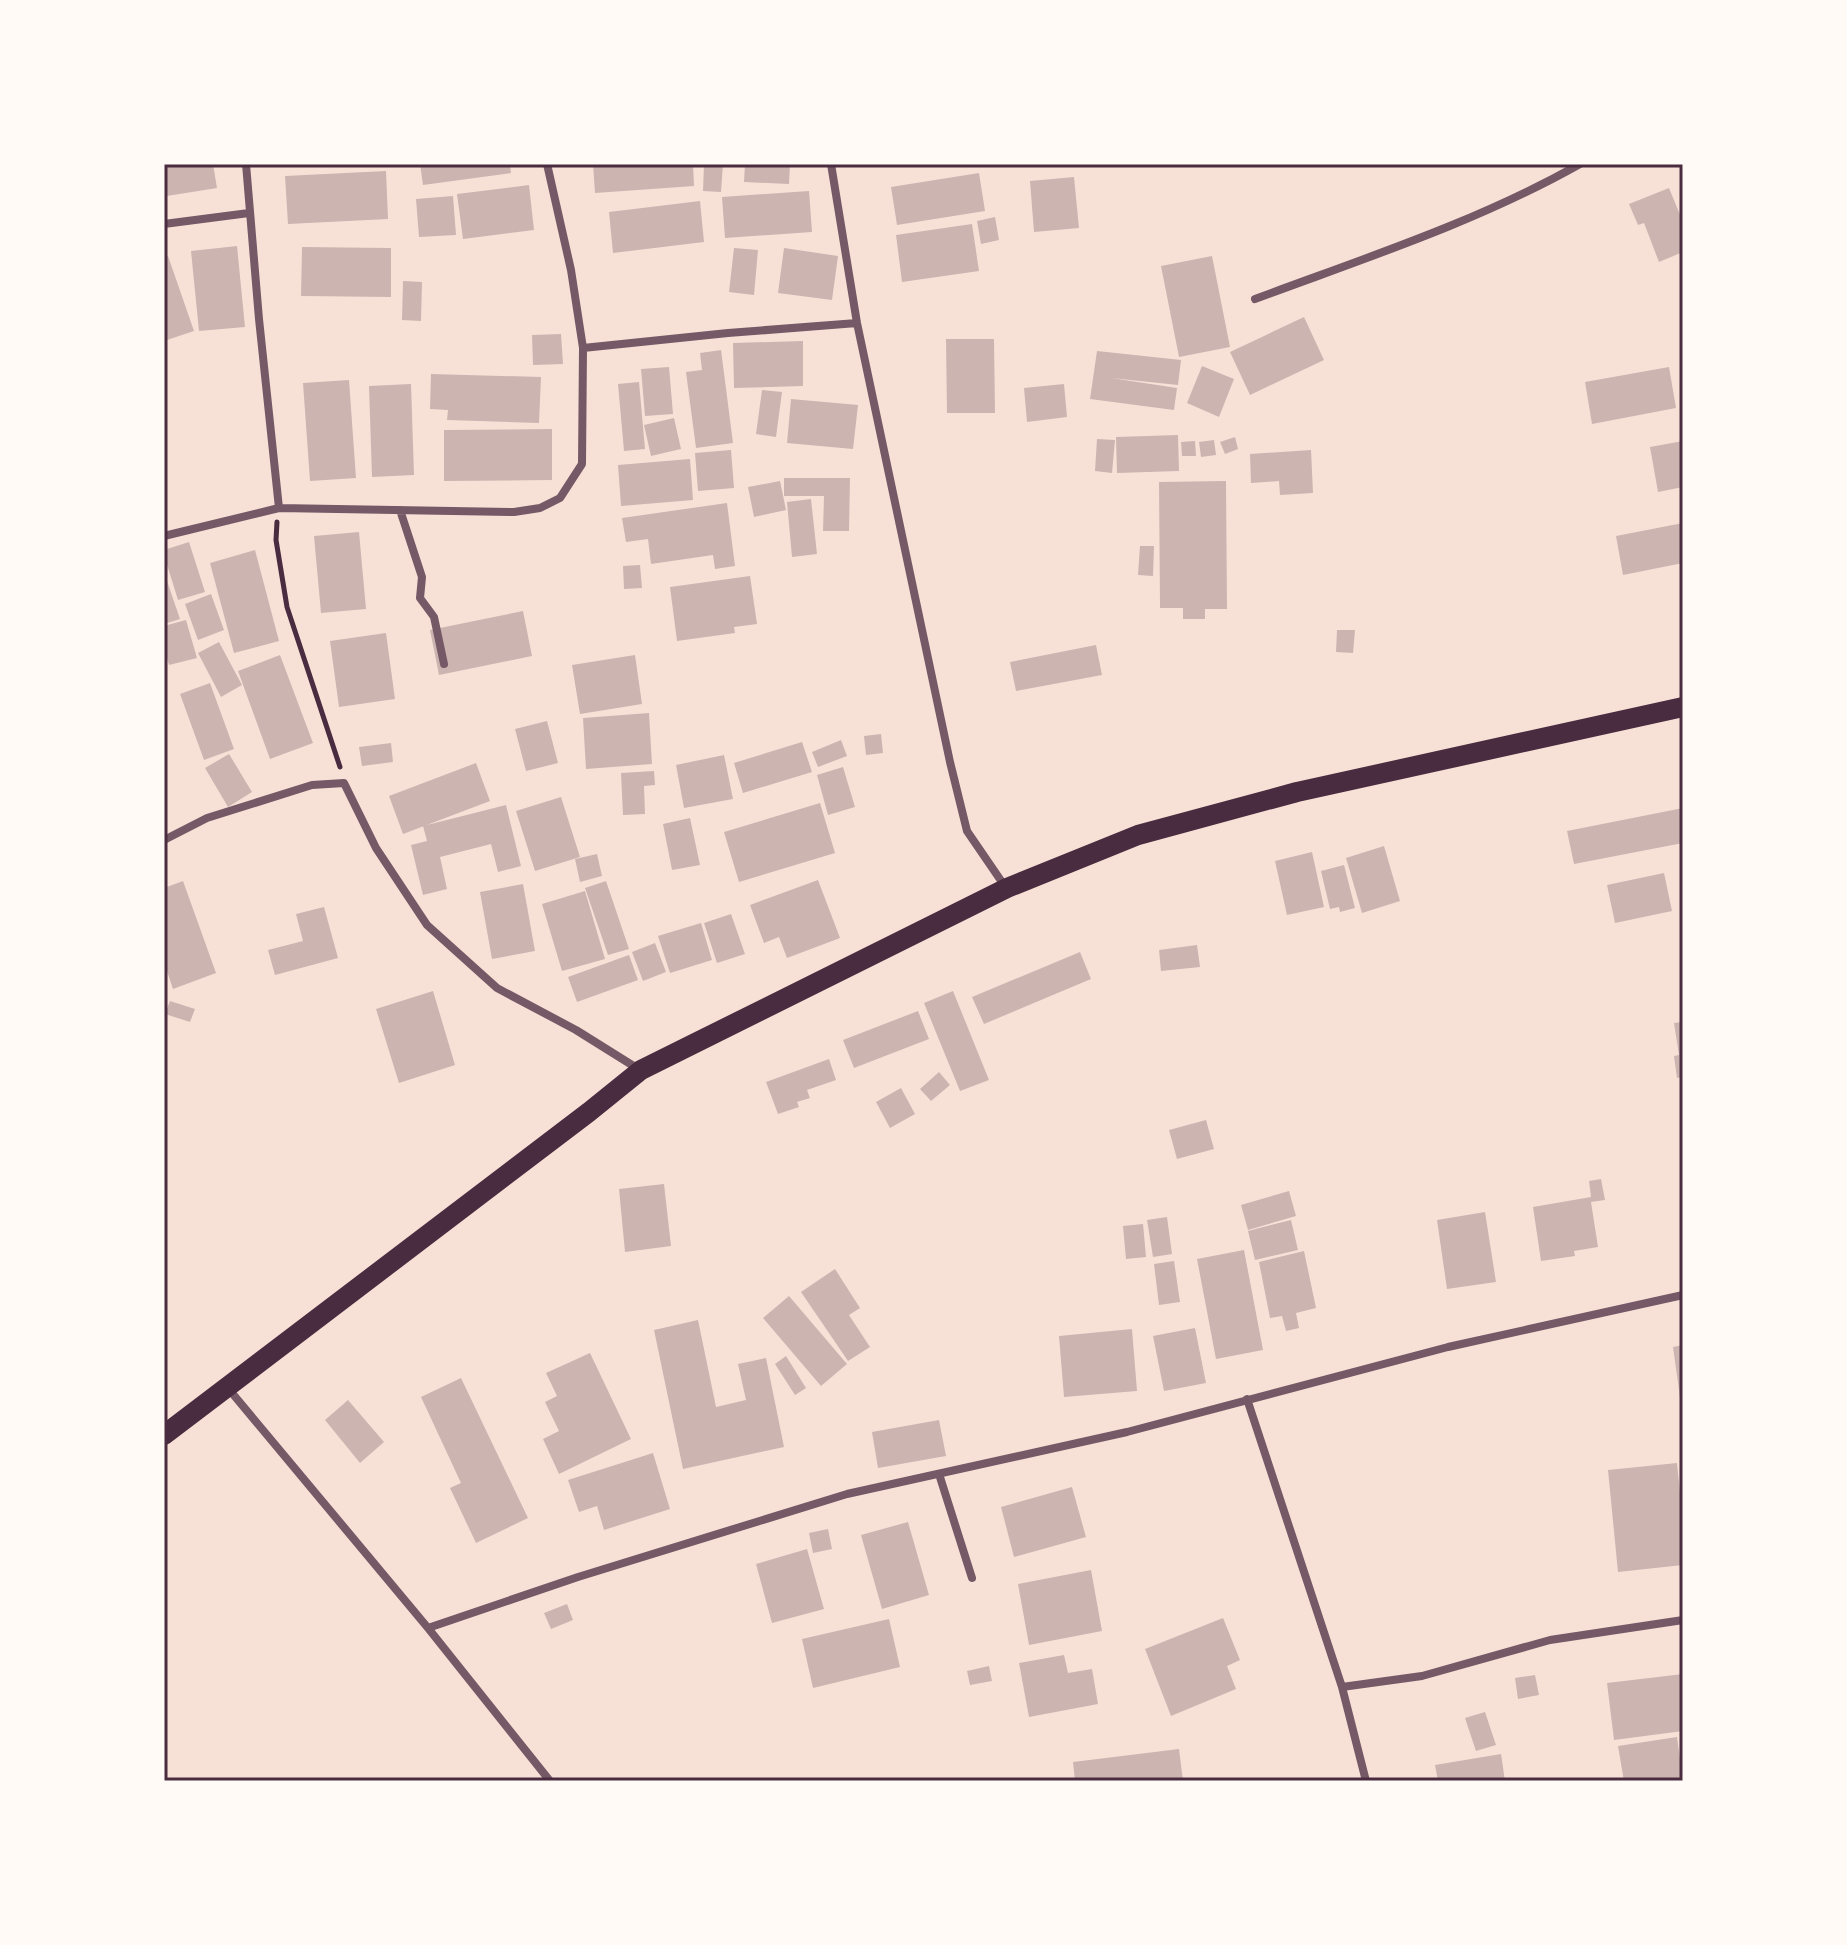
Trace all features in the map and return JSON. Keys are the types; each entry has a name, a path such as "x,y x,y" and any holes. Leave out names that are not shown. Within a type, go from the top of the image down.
{"main road":[{"path":"164,1435 641,1070 1007,888 1138,835 1297,792 1683,707"}],"street":[{"path":"246,164 279,508"},
{"path":"164,536 279,508 514,512 540,508 560,498 582,464 583,348 571,270 547,164"},
{"path":"831,164 857,323 950,762 967,831 1007,888"},
{"path":"1255,299 1449,227 1535,190 1580,164"},
{"path":"164,224 249,213"},
{"path":"583,348 857,323"},
{"path":"400,510 422,577 420,598 434,617 444,664"},
{"path":"164,840 207,818 312,785 344,783 376,848 427,925 497,988 576,1030 641,1070"},
{"path":"428,1628 578,1577 847,1494 1127,1432 1448,1347 1683,1295"},
{"path":"227,1386 428,1628 550,1781"},
{"path":"1247,1399 1342,1687 1366,1781"},
{"path":"939,1474 972,1578"},
{"path":"1342,1687 1422,1676 1550,1640 1683,1620"}],"path":[{"path":"279,508 276,540 287,607 344,783"}],"building":[{"path":"164,164 213,164 217,188 167,196"},
{"path":"420,164 510,164 511,173 423,185"},
{"path":"593,164 693,164 694,186 595,193"},
{"path":"704,164 723,164 721,192 703,191"},
{"path":"745,164 790,164 789,184 744,182"},
{"path":"386,171 388,219 288,224 285,176"},
{"path":"979,173 985,211 897,225 891,187"},
{"path":"1074,177 1079,228 1034,232 1030,181"},
{"path":"529,185 534,230 463,239 457,194"},
{"path":"1669,188 1683,222 1683,252 1659,262 1644,223 1638,225 1629,204"},
{"path":"809,191 812,232 725,238 722,197"},
{"path":"453,196 456,235 419,237 416,199"},
{"path":"700,201 704,242 613,253 609,212"},
{"path":"995,217 999,240 981,244 977,221"},
{"path":"972,224 979,271 902,282 896,235"},
{"path":"237,246 245,327 199,331 191,251"},
{"path":"302,247 391,248 391,297 301,296"},
{"path":"734,248 758,250 754,295 729,292"},
{"path":"784,248 838,256 832,300 778,293"},
{"path":"168,256 194,331 164,341 164,257"},
{"path":"1212,256 1230,347 1179,357 1161,266"},
{"path":"403,281 422,282 421,321 402,320"},
{"path":"1304,317 1324,360 1250,395 1230,352"},
{"path":"561,334 563,364 533,365 532,335"},
{"path":"946,339 994,339 995,413 947,413"},
{"path":"803,341 803,386 734,388 733,343"},
{"path":"721,350 733,443 696,448 686,372 702,370 700,353"},
{"path":"1097,351 1181,360 1178,385 1111,378 1177,388 1174,410 1090,399"},
{"path":"1202,366 1234,379 1219,417 1187,403"},
{"path":"669,367 673,414 645,416 641,369"},
{"path":"1669,367 1676,408 1592,424 1585,382"},
{"path":"431,374 541,377 539,423 447,420 448,410 430,409"},
{"path":"349,380 356,478 310,481 303,383"},
{"path":"639,382 645,449 624,451 618,384"},
{"path":"411,384 414,475 372,477 369,386"},
{"path":"1064,384 1067,417 1027,422 1024,388"},
{"path":"762,390 782,392 776,437 756,434"},
{"path":"791,399 858,405 853,449 787,443"},
{"path":"674,418 681,449 651,456 644,425"},
{"path":"552,429 552,480 444,481 444,430"},
{"path":"1178,435 1179,471 1117,473 1116,437"},
{"path":"1235,437 1238,449 1225,454 1220,442"},
{"path":"1097,439 1115,440 1112,473 1095,471"},
{"path":"1214,440 1216,455 1201,457 1199,442"},
{"path":"1195,441 1196,456 1182,456 1181,442"},
{"path":"1683,441 1683,487 1658,492 1650,447"},
{"path":"731,450 734,488 698,491 695,453"},
{"path":"1311,450 1313,493 1280,495 1279,481 1251,483 1250,454"},
{"path":"690,459 693,500 621,506 618,465"},
{"path":"784,478 850,478 849,531 823,531 824,496 784,496"},
{"path":"780,481 786,510 754,517 748,487"},
{"path":"1226,481 1227,609 1205,609 1205,619 1183,619 1183,608 1160,608 1159,482"},
{"path":"811,499 817,554 792,557 787,502"},
{"path":"727,503 735,566 715,569 713,555 651,564 648,539 626,542 622,518"},
{"path":"1683,523 1683,563 1623,575 1616,536"},
{"path":"359,532 366,609 321,613 314,536"},
{"path":"189,542 205,592 178,600 164,550"},
{"path":"1140,546 1154,546 1153,576 1138,575"},
{"path":"255,550 279,641 234,653 210,563"},
{"path":"640,565 642,588 624,589 623,566"},
{"path":"750,576 757,624 734,627 735,633 677,641 670,587"},
{"path":"167,581 180,619 164,624 164,582"},
{"path":"211,594 224,630 198,640 185,604"},
{"path":"523,611 532,656 439,675 430,630"},
{"path":"186,620 197,658 169,665 164,648 164,626"},
{"path":"1337,630 1355,630 1353,653 1336,652"},
{"path":"386,633 395,699 339,707 330,641"},
{"path":"219,642 242,685 221,697 198,653"},
{"path":"1096,645 1102,675 1016,691 1010,662"},
{"path":"280,655 313,743 270,759 238,671"},
{"path":"635,655 642,704 580,714 572,665"},
{"path":"210,683 234,749 204,760 180,694"},
{"path":"649,713 652,764 586,769 583,718"},
{"path":"547,721 558,763 526,771 515,729"},
{"path":"881,734 883,753 866,755 864,736"},
{"path":"841,740 847,756 818,767 812,752"},
{"path":"802,742 812,772 743,793 734,763"},
{"path":"391,743 393,762 362,766 359,747"},
{"path":"229,754 252,792 228,807 205,768"},
{"path":"724,755 733,799 684,808 676,765"},
{"path":"476,763 490,801 403,834 389,796"},
{"path":"843,767 855,807 828,815 817,775"},
{"path":"654,771 655,785 644,786 645,814 623,815 621,773"},
{"path":"561,797 580,857 535,871 516,811"},
{"path":"820,803 835,853 739,882 724,832"},
{"path":"506,805 521,866 498,872 491,844 440,857 447,889 423,895 411,845 427,841 423,826"},
{"path":"1683,808 1683,843 1574,864 1567,831"},
{"path":"690,818 700,865 672,870 663,824"},
{"path":"1384,846 1400,901 1362,913 1346,858"},
{"path":"1312,852 1324,907 1287,915 1275,861"},
{"path":"597,854 602,876 580,882 575,859"},
{"path":"1344,865 1355,908 1340,912 1339,907 1330,909 1321,871"},
{"path":"1664,873 1672,911 1615,923 1607,885"},
{"path":"818,880 840,938 787,958 779,937 764,943 750,905"},
{"path":"183,881 216,973 173,989 164,962 164,888"},
{"path":"606,881 629,949 608,955 585,888"},
{"path":"523,884 535,951 492,959 480,892"},
{"path":"585,891 605,959 562,971 542,904"},
{"path":"324,907 338,958 275,975 268,950 303,941 296,914"},
{"path":"731,914 745,954 717,963 704,923"},
{"path":"701,923 712,960 670,973 658,936"},
{"path":"655,943 666,972 643,981 632,952"},
{"path":"1197,945 1200,967 1161,971 1159,950"},
{"path":"1080,952 1091,979 984,1024 972,997"},
{"path":"629,955 638,980 577,1002 568,977"},
{"path":"433,991 455,1065 399,1083 376,1009"},
{"path":"953,991 989,1080 960,1091 924,1003"},
{"path":"170,1001 195,1009 190,1022 165,1014"},
{"path":"918,1011 929,1039 854,1068 843,1040"},
{"path":"1683,1022 1683,1077 1677,1078 1674,1056 1679,1055 1674,1023"},
{"path":"829,1059 836,1080 807,1090 810,1098 797,1102 799,1107 778,1114 766,1082"},
{"path":"939,1072 950,1085 931,1101 920,1089"},
{"path":"901,1088 915,1114 890,1128 876,1102"},
{"path":"1206,1120 1214,1149 1177,1159 1169,1130"},
{"path":"1601,1179 1605,1200 1591,1202 1598,1247 1574,1251 1575,1256 1541,1261 1533,1207 1591,1197 1589,1181"},
{"path":"664,1184 671,1246 625,1252 619,1189"},
{"path":"1289,1191 1296,1216 1248,1230 1241,1205"},
{"path":"1485,1212 1496,1282 1447,1289 1437,1220"},
{"path":"1167,1217 1172,1254 1153,1257 1147,1220"},
{"path":"1291,1220 1298,1250 1255,1260 1248,1231"},
{"path":"1143,1224 1146,1257 1126,1259 1123,1226"},
{"path":"1244,1250 1263,1350 1216,1359 1197,1259"},
{"path":"1304,1251 1316,1308 1296,1313 1299,1328 1286,1331 1282,1316 1270,1318 1259,1262"},
{"path":"1174,1261 1180,1302 1159,1305 1154,1264"},
{"path":"835,1269 860,1308 849,1315 870,1347 848,1361 801,1292"},
{"path":"789,1296 847,1364 821,1386 763,1318"},
{"path":"698,1320 716,1407 746,1400 738,1364 766,1358 784,1447 683,1469 654,1330"},
{"path":"1195,1328 1206,1383 1164,1391 1153,1336"},
{"path":"1132,1329 1137,1391 1064,1397 1059,1336"},
{"path":"1683,1345 1683,1404 1681,1404 1673,1347"},
{"path":"590,1353 631,1439 559,1474 543,1439 559,1431 545,1402 557,1396 546,1373"},
{"path":"786,1356 806,1388 795,1395 775,1364"},
{"path":"461,1378 528,1518 476,1543 450,1488 461,1483 421,1397"},
{"path":"348,1400 384,1442 360,1463 325,1420"},
{"path":"939,1420 946,1456 878,1468 872,1432"},
{"path":"653,1453 670,1509 604,1530 597,1506 579,1512 568,1480"},
{"path":"1677,1463 1683,1523 1683,1565 1618,1572 1608,1470"},
{"path":"1072,1487 1086,1537 1014,1557 1001,1507"},
{"path":"908,1522 929,1595 882,1609 861,1535"},
{"path":"828,1529 832,1549 813,1553 809,1533"},
{"path":"807,1549 824,1609 772,1623 756,1564"},
{"path":"1091,1570 1102,1631 1029,1645 1018,1584"},
{"path":"567,1604 573,1620 551,1629 544,1613"},
{"path":"1223,1618 1240,1660 1227,1666 1236,1689 1171,1716 1145,1649"},
{"path":"889,1619 900,1667 813,1688 802,1639"},
{"path":"1064,1655 1068,1673 1092,1669 1098,1704 1029,1717 1019,1663"},
{"path":"989,1666 992,1681 970,1685 967,1671"},
{"path":"1683,1674 1683,1731 1614,1740 1607,1683"},
{"path":"1535,1675 1539,1695 1518,1699 1515,1678"},
{"path":"1485,1712 1496,1745 1476,1751 1465,1718"},
{"path":"1677,1737 1683,1781 1624,1781 1618,1746"},
{"path":"1179,1749 1183,1781 1075,1781 1073,1762"},
{"path":"1501,1754 1505,1781 1438,1781 1435,1765"}]}
